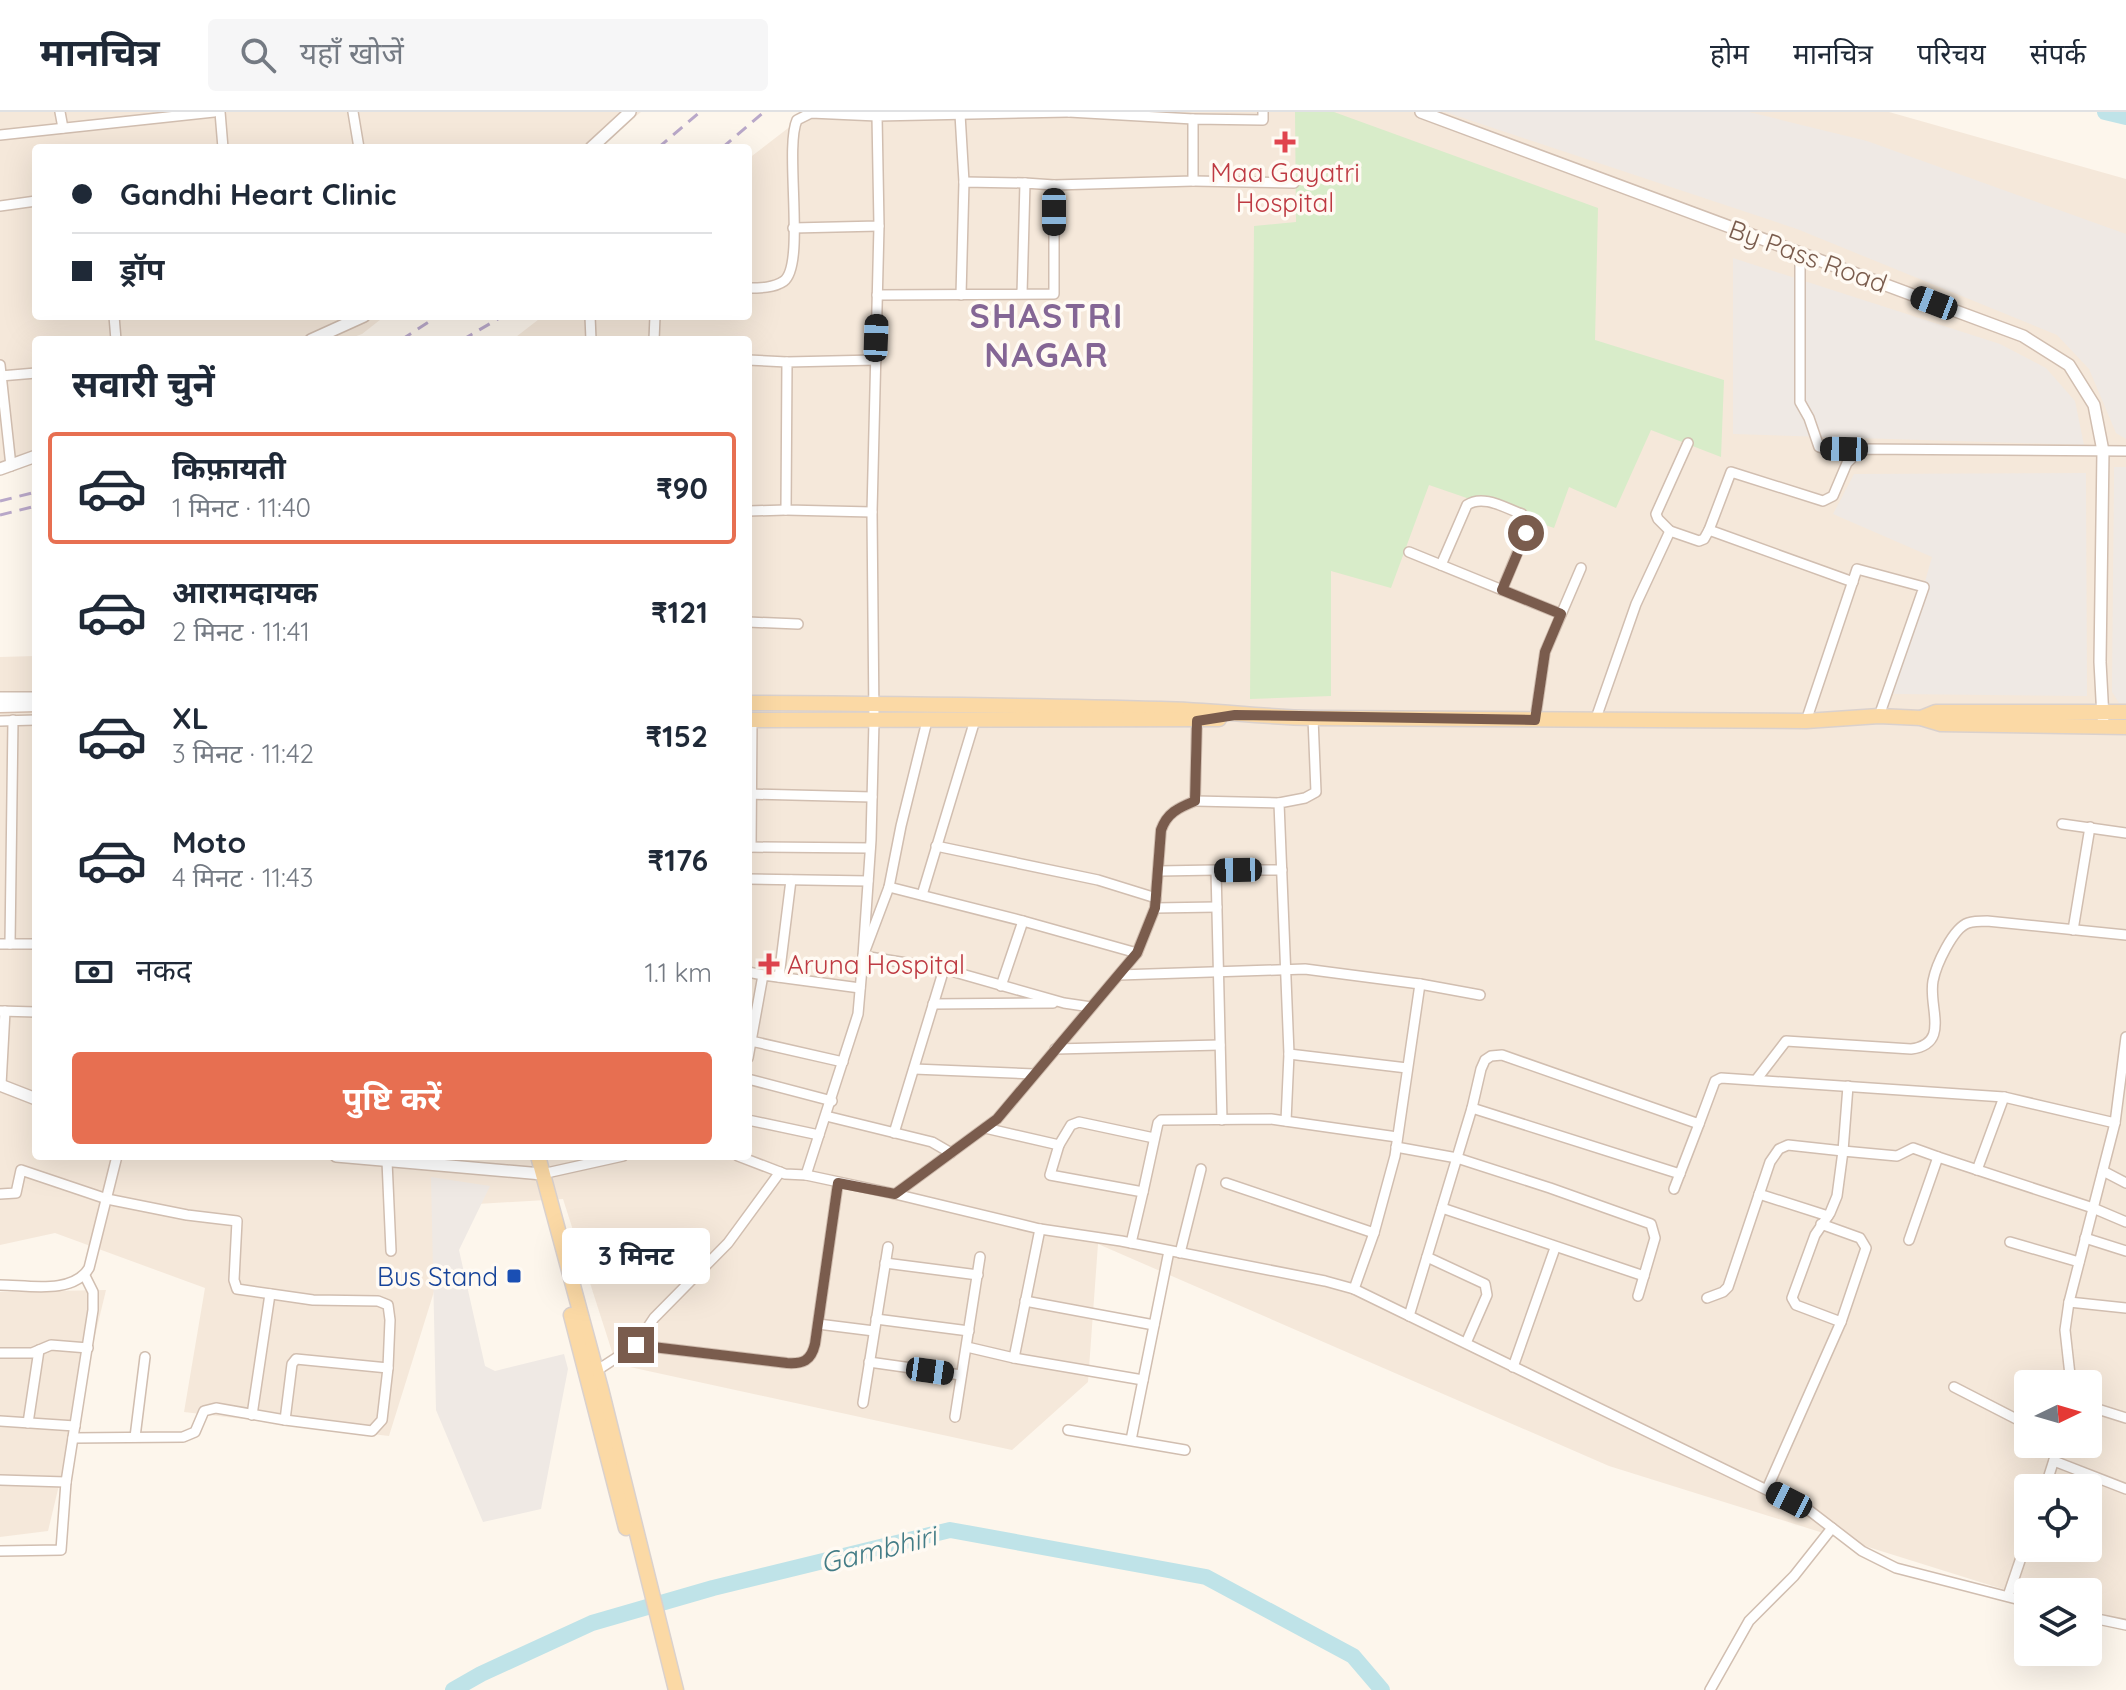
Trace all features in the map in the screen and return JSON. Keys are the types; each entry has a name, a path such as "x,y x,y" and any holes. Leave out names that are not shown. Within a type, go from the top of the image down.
{"main road":[{"path":"752,703 874,703 1197,716"},
{"path":"0,706 32,705"},
{"path":"752,720 927,721 1235,715 1806,721 1879,716 1921,718 1941,724 2103,719 2126,712"},
{"path":"2103,719 2126,727"},
{"path":"533,1160 596,1371 597,1393 667,1690"},
{"path":"538,1160 539,1175 676,1690"}],"street":[{"path":"60,112 63,128"},
{"path":"92,112 93,125"},
{"path":"0,135 93,125 136,116 217,112 222,144"},
{"path":"353,112 358,144"},
{"path":"595,144 630,112"},
{"path":"752,288 774,286 786,280 792,260 793,138 801,116 811,113 1069,112 1263,120 1263,112"},
{"name":"By Pass Road","path":"1421,112 2023,336 2069,365 2094,405 2103,451 2100,662 2103,719"},
{"path":"806,1175 858,1014 863,956 874,721 872,512 879,226 877,114"},
{"path":"960,114 964,182 961,295"},
{"path":"1193,119 1193,181"},
{"path":"964,182 1054,185 1193,181 1294,183"},
{"path":"1022,294 1025,183"},
{"path":"877,295 1054,294 1054,185"},
{"path":"0,206 32,202"},
{"path":"793,228 879,226"},
{"path":"1800,253 1800,402 1819,447 2126,451"},
{"path":"320,336 355,320"},
{"path":"752,360 876,360"},
{"path":"786,510 787,362"},
{"path":"0,365 6,467 32,457"},
{"path":"1,376 32,373"},
{"path":"1688,443 1656,514 1670,531 1699,541 1709,530 1731,472 1827,501 1833,496 1847,463 1861,449"},
{"path":"1441,565 1467,505 1472,501 1481,500 1522,514 1528,527 1502,590"},
{"path":"752,511 872,512"},
{"path":"1709,530 1853,582"},
{"path":"1595,721 1636,604 1670,531"},
{"path":"1409,552 1561,614"},
{"path":"1535,720 1545,652 1581,568"},
{"path":"1806,721 1857,569 1924,587 1879,716"},
{"path":"752,622 798,624"},
{"path":"0,698 32,698"},
{"path":"1195,801 1197,716"},
{"path":"895,1194 997,1119 1137,953 1155,903 1161,830 1165,819 1195,801 1279,803 1305,798 1316,792 1313,718"},
{"path":"13,720 5,944 32,944"},
{"path":"0,721 32,720"},
{"path":"922,895 975,720"},
{"path":"863,956 889,887 927,721"},
{"path":"752,794 872,797"},
{"path":"1279,803 1289,1054 1286,1121"},
{"path":"2062,824 2126,833"},
{"path":"2073,930 2090,827"},
{"path":"0,831 11,831"},
{"path":"936,846 1098,880 1155,903 1217,907"},
{"path":"752,847 870,848"},
{"path":"1216,870 1222,1120"},
{"path":"1159,871 1282,870"},
{"path":"752,879 868,881"},
{"path":"779,977 791,880"},
{"path":"889,887 1137,953"},
{"path":"1001,986 1023,921"},
{"path":"1756,1080 1786,1041 1911,1049 1925,1046 1934,1035 1933,981 1948,944 1959,928 1969,923 1987,921 2126,935"},
{"path":"863,956 944,969 1064,1003 1091,1007"},
{"path":"894,1133 944,969"},
{"path":"1119,975 1305,969 1480,995"},
{"path":"752,973 860,988"},
{"path":"752,1036 763,975"},
{"path":"1354,1289 1374,1233 1397,1142 1420,984"},
{"path":"933,1004 1064,1003"},
{"path":"32,1012 2,1011 0,1085 32,1097"},
{"path":"2069,1370 2065,1330 2069,1302 2115,1123 2126,1037"},
{"path":"752,1041 843,1062"},
{"path":"1055,1049 1220,1045"},
{"path":"1289,1054 1407,1068"},
{"path":"1409,1316 1485,1060 1497,1055 1699,1124"},
{"path":"914,1069 1034,1074"},
{"path":"1674,1189 1716,1079 2004,1097 2115,1123"},
{"path":"752,1080 832,1101"},
{"path":"1841,1322 1796,1305 1793,1293 1837,1196 1848,1086"},
{"path":"1977,1170 2004,1097"},
{"path":"1472,1108 1680,1174"},
{"path":"826,1116 932,1142 951,1153"},
{"path":"1131,1243 1154,1138 1161,1120 1271,1119 1397,1142 1457,1158 1651,1224 1655,1238 1638,1296"},
{"path":"752,1121 819,1135"},
{"path":"1143,1192 1050,1175 1059,1145 1071,1125 1079,1122 1154,1138"},
{"path":"985,1128 1059,1145"},
{"path":"1707,1298 1728,1287 1770,1162 1783,1146 1897,1156 1913,1148 2126,1222"},
{"path":"1909,1240 1938,1157"},
{"path":"0,1285 68,1285 85,1276 116,1160"},
{"path":"377,1160 539,1175 605,1160"},
{"path":"748,1160 780,1172 895,1194 1040,1229 1131,1243 1354,1289 1810,1511 1862,1551 1896,1568 2014,1598"},
{"path":"387,1161 391,1251"},
{"path":"1180,1253 1201,1169"},
{"path":"0,1194 16,1193 21,1170 107,1199 187,1215 237,1221 234,1285 241,1291 313,1300 384,1302 390,1311 382,1420 372,1431 210,1408 204,1411 195,1432 190,1436 73,1438"},
{"path":"2103,1171 2126,1183"},
{"path":"596,1371 636,1345 665,1306 735,1234 780,1172"},
{"path":"636,1345 795,1364 805,1362 813,1354 838,1183"},
{"path":"1226,1183 1374,1233"},
{"path":"1759,1194 1860,1238 1866,1248 1841,1322 1767,1489"},
{"path":"1442,1208 1644,1276"},
{"path":"1014,1358 1040,1229"},
{"path":"2085,1238 2126,1251"},
{"path":"2010,1242 2079,1262"},
{"path":"863,1403 888,1247"},
{"path":"1513,1367 1555,1248"},
{"path":"1131,1440 1169,1251"},
{"path":"955,1417 980,1257"},
{"path":"1427,1257 1485,1284 1487,1295 1466,1343"},
{"path":"885,1263 978,1275"},
{"path":"0,1551 61,1550 66,1482 94,1300 85,1276"},
{"path":"252,1415 270,1294"},
{"path":"1025,1301 1154,1325"},
{"path":"2069,1302 2126,1308"},
{"path":"876,1319 969,1331"},
{"path":"818,1324 874,1331"},
{"path":"0,1353 21,1354 51,1345 88,1348"},
{"path":"967,1347 1143,1380"},
{"path":"28,1423 39,1350"},
{"path":"135,1437 145,1357"},
{"path":"285,1420 291,1371 296,1359 388,1368"},
{"path":"869,1362 961,1375"},
{"path":"1954,1387 2014,1418"},
{"path":"2102,1410 2126,1418"},
{"path":"0,1421 75,1426"},
{"path":"1068,1430 1185,1450"},
{"path":"2050,1474 2055,1458"},
{"path":"2054,1461 2126,1489"},
{"path":"0,1480 66,1482"},
{"path":"1710,1690 1749,1621 1794,1576 1832,1528"},
{"path":"2008,1596 2020,1562"},
{"path":"2102,1620 2126,1625"}],"shaded area":[{"path":"0,112 641,112 601,144 32,144 32,320 380,320 356,336 32,336 32,450 0,462"},
{"path":"809,112 1889,112 2126,179 2126,1627 2102,1619 2102,1578 2014,1578 2014,1593 1609,1466 1098,1244 1088,1382 1012,1450 616,1364 563,1199 461,1205 389,1436 184,1412 205,1288 55,1233 0,1245 0,657 32,656 32,1160 752,1160 752,336 517,336 538,320 752,320 752,156"},
{"path":"1445,112 1749,112 1867,141 2126,234 2126,439 2116,433 2089,369 2057,335 1797,229"},
{"path":"1733,258 2000,344 2046,368 2075,401 2084,445 1733,434"},
{"path":"2114,467 2126,467 2126,703 2119,703 2112,692"},
{"path":"2086,473 2087,696 1893,694 1932,557 1833,514 1854,474"},
{"path":"431,1177 490,1186 459,1250 485,1366 495,1371 564,1354 568,1369 541,1509 483,1522 436,1410"},
{"path":"106,1290 48,1531 0,1537 0,1292"}],"green space":[{"path":"1295,112 1334,112 1598,208 1595,340 1724,380 1721,457 1651,430 1616,508 1569,487 1554,528 1429,485 1391,588 1331,571 1331,696 1250,699 1254,226 1296,222"}],"waterway":[{"path":"2105,112 2126,117"},
{"name":"Gambhiri","path":"453,1690 592,1623 713,1588 950,1530 1206,1577 1353,1656 1382,1690"}],"railway":[{"path":"663,144 700,112"},
{"path":"727,144 764,112"},
{"path":"407,336 432,320"},
{"path":"469,336 496,320"},
{"path":"0,501 32,493"},
{"path":"0,515 32,507"}],"place":[{"name":"Maa Gayatri Hospital","path":"1285,142"},
{"name":"Aruna Hospital","path":"769,964"},
{"name":"Bus Stand","path":"514,1276"}],"district":[{"name":"SHASTRI NAGAR","path":"1047,334"}],"route":[{"path":"636,1345 795,1364 809,1359 815,1344 838,1183 895,1194 997,1119 1137,953 1155,908 1161,830 1165,819 1195,801 1197,721 1235,715 1535,720 1545,652 1561,614 1502,590 1526,533"}]}
